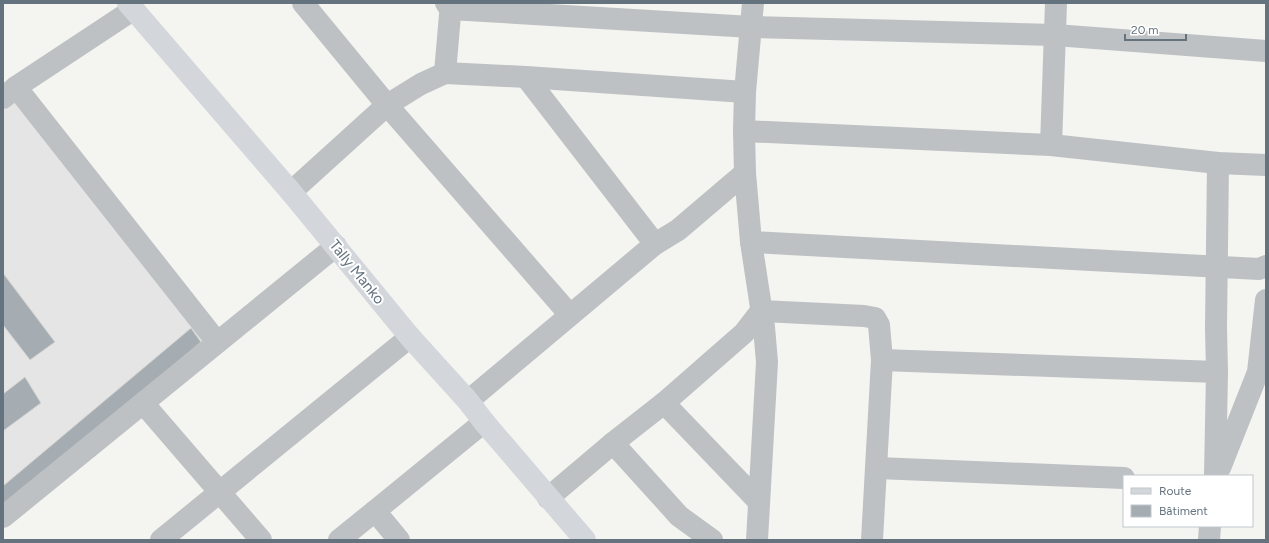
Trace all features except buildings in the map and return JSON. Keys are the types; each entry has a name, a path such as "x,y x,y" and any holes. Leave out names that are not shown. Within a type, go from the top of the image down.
{"street":[{"path":"303,3 387,105 570,315"},
{"path":"753,3 745,92 744,173 750,242 761,311 767,362 757,540"},
{"path":"1052,145 1056,3"},
{"path":"445,73 449,5 751,27 1055,35 1266,51"},
{"path":"131,6 10,93 217,342"},
{"name":"Tally Manko","path":"131,6 291,192 410,337 468,401 484,422 585,540"},
{"path":"291,192 387,105 421,84 445,73 745,92"},
{"path":"526,77 655,244"},
{"path":"744,131 1052,145 1218,162 1266,165"},
{"path":"1216,475 1218,162"},
{"path":"468,401 655,244 678,230 744,173"},
{"path":"750,242 1259,269 1266,266"},
{"path":"3,517 336,246"},
{"path":"1216,475 1258,372 1266,300"},
{"path":"761,311 864,316 876,318 879,325 882,360 872,540"},
{"path":"548,498 613,443 664,403 744,333 761,311"},
{"path":"161,540 410,337"},
{"path":"882,360 1217,372"},
{"path":"143,403 261,540"},
{"path":"664,403 759,502"},
{"path":"339,540 484,422"},
{"path":"613,443 679,516 712,540"},
{"path":"877,468 1123,478"},
{"path":"375,512 399,540"},
{"path":"1209,540 1210,527"}],"shaded area":[{"path":"17,98 210,342 3,512 3,110"}]}
